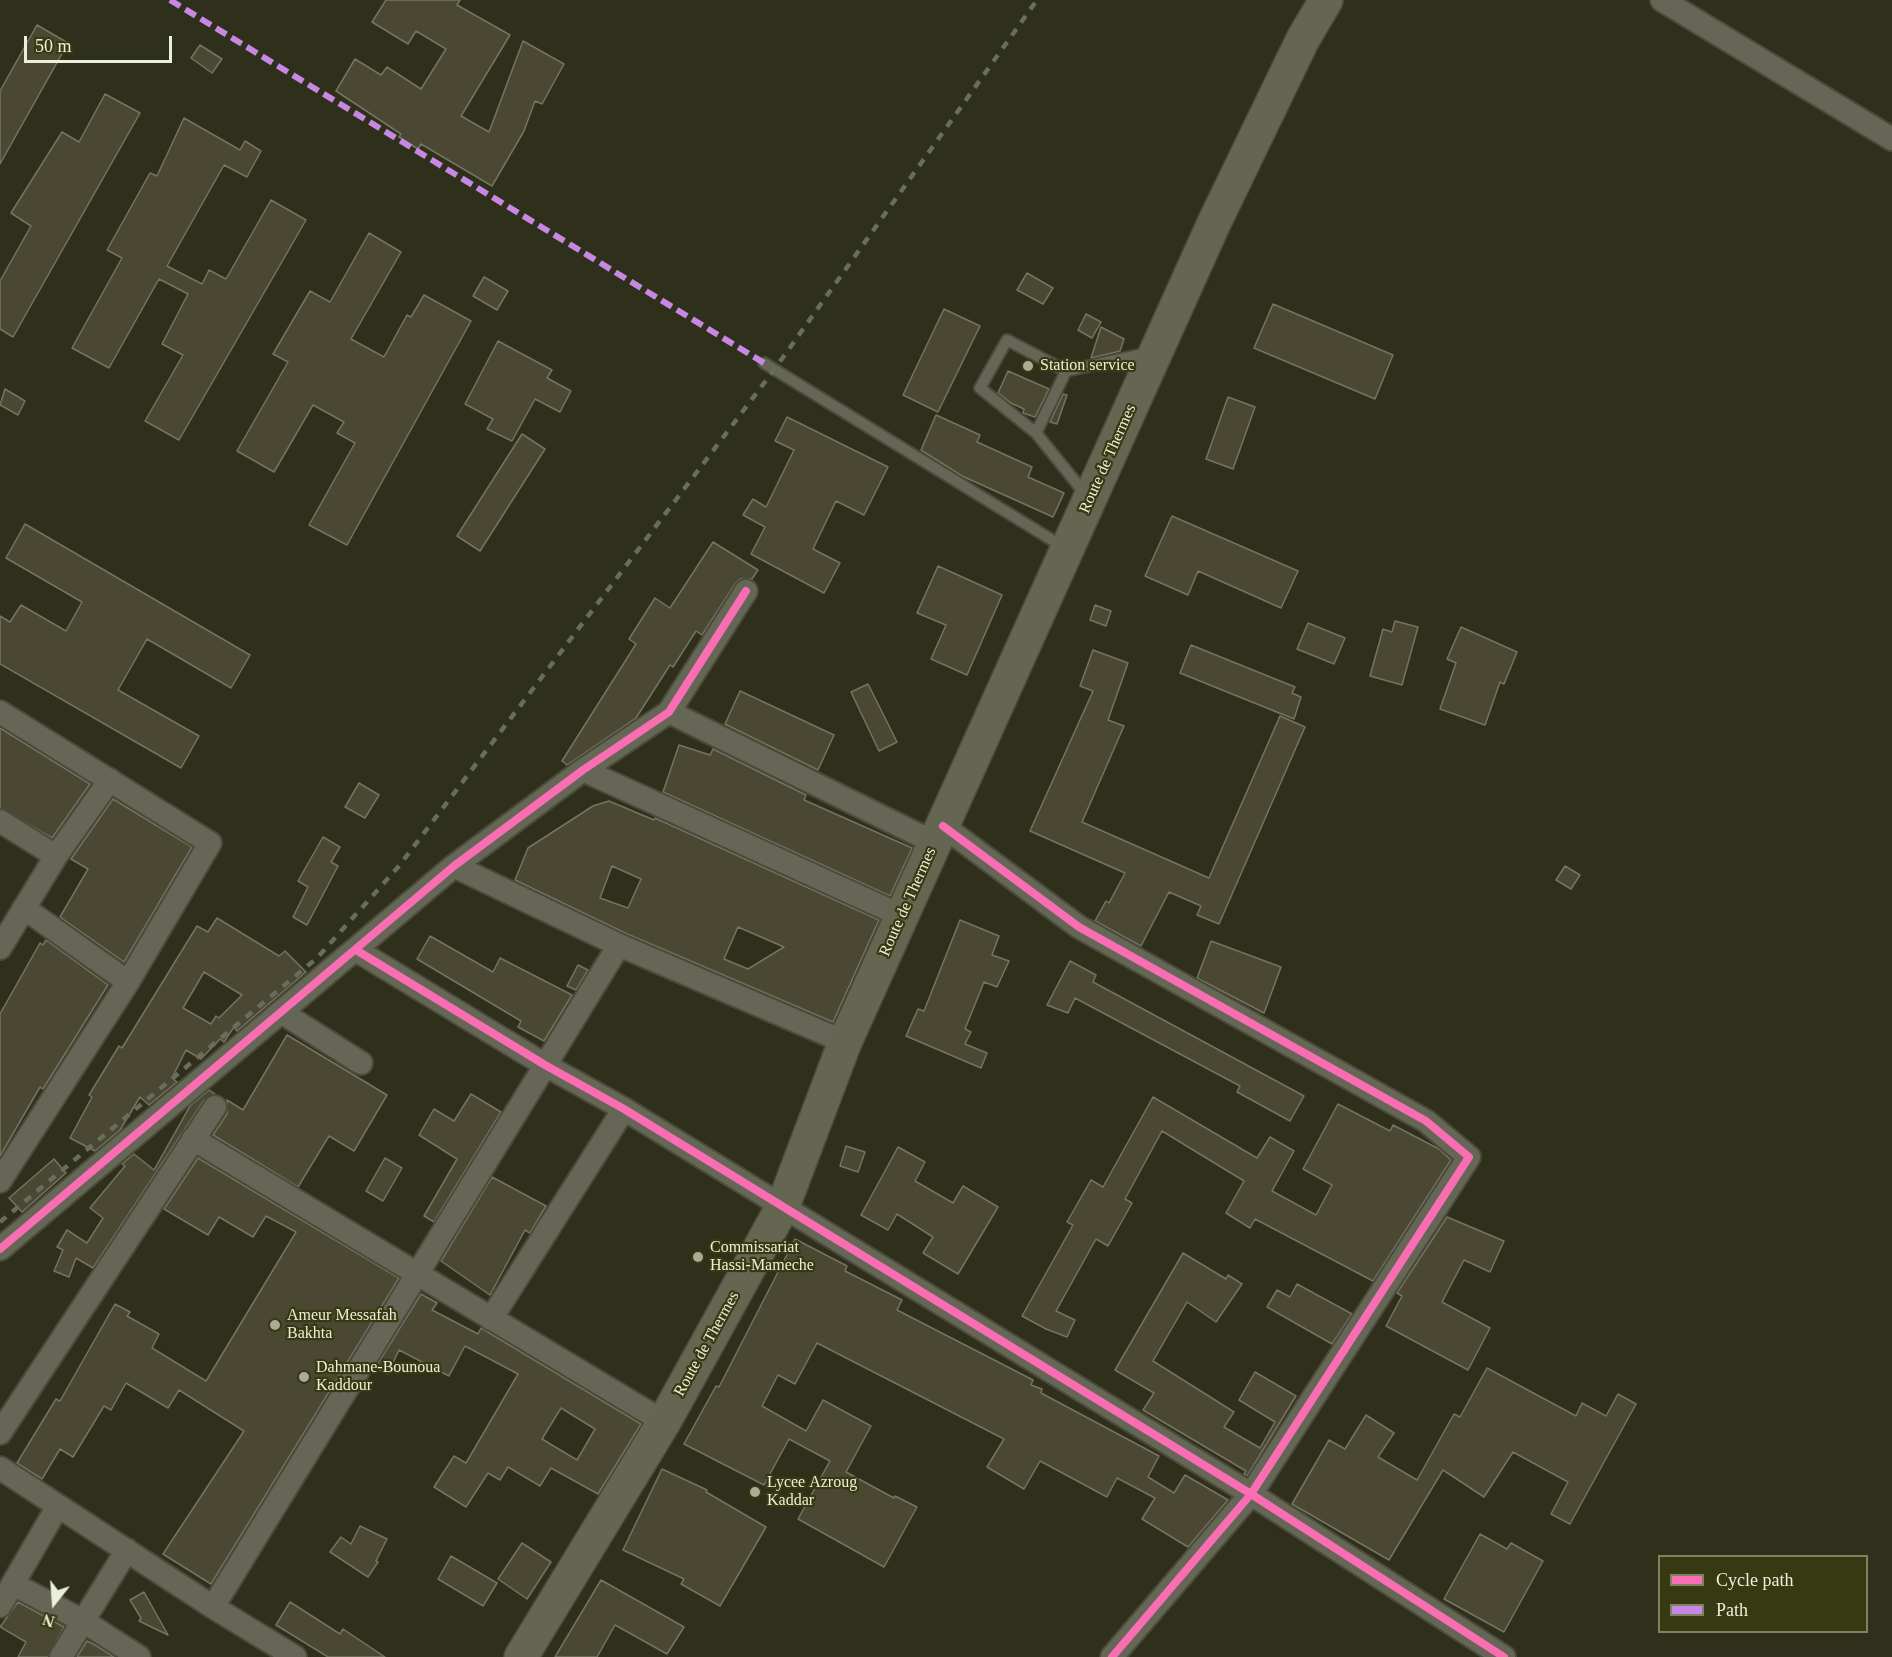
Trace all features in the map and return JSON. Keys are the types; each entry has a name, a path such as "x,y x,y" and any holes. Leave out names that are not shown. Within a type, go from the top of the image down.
{"main road":[{"name":"Route de Thermes","path":"521,1657 664,1422 783,1206 845,1042 1214,223 1303,39 1326,0"}],"street":[{"path":"1662,0 1892,140"},
{"path":"0,1249 453,866 583,770 669,712 746,591"},
{"path":"0,712 210,843 128,982 0,1181"},
{"path":"669,712 939,834 1079,927 1426,1121 1469,1157 1251,1494 1112,1657"},
{"path":"583,770 902,916"},
{"path":"0,948 56,856 110,780"},
{"path":"0,821 56,856"},
{"path":"453,866 619,945 845,1042"},
{"path":"24,908 128,982"},
{"path":"213,1607 619,945"},
{"path":"356,950 545,1065 624,1108 1251,1494 1504,1657"},
{"path":"281,1012 361,1063"},
{"path":"0,1433 214,1107"},
{"path":"491,1319 624,1108"},
{"path":"193,1139 664,1422"},
{"path":"0,1468 280,1653"},
{"path":"0,1605 58,1506"},
{"path":"61,1657 127,1550"},
{"path":"13,1584 139,1657"}],"lane":[{"path":"1090,499 1036,433 980,388 1007,340 1066,371 1157,351"},
{"path":"764,363 1067,549"},
{"path":"1036,433 1066,371"}],"building":[{"path":"386,0 460,0 457,5 510,35 461,116 489,132 523,41 564,64 542,104 535,101 524,131 492,186 421,144 418,149 399,137 401,134 336,91 355,59 381,75 387,67 421,89 446,49 416,31 408,44 372,22"},
{"path":"37,25 68,43 0,164 0,91"},
{"path":"200,45 222,59 212,73 191,58"},
{"path":"105,94 140,113 13,337 0,329 0,281 31,226 11,213 62,132 79,142"},
{"path":"184,118 240,150 245,141 261,151 247,177 224,165 167,266 202,284 209,270 226,279 271,200 306,220 179,440 145,421 183,355 162,344 188,294 159,279 109,368 72,348 122,258 107,250 150,173 157,176"},
{"path":"369,233 401,252 351,339 384,357 407,315 411,317 424,295 471,321 347,545 309,525 355,443 337,433 344,422 313,405 274,472 237,451 288,362 273,354 310,291 330,302"},
{"path":"1027,273 1053,288 1043,304 1017,290"},
{"path":"484,277 508,291 497,310 473,296"},
{"path":"1273,304 1393,355 1375,399 1254,348"},
{"path":"944,309 980,326 938,412 903,395"},
{"path":"1086,314 1101,322 1092,338 1078,330"},
{"path":"1101,327 1124,339 1120,351 1091,358"},
{"path":"498,341 552,370 547,378 571,391 560,412 535,399 512,441 487,429 493,419 465,404"},
{"path":"1008,371 1049,389 1035,417 1023,413 1024,409 998,393"},
{"path":"5,389 25,401 18,415 0,405"},
{"path":"1063,394 1067,395 1057,424 1050,422"},
{"path":"1228,397 1255,407 1233,469 1206,459"},
{"path":"936,415 980,435 977,442 1032,467 1028,477 1064,493 1053,517 962,476 921,450"},
{"path":"787,417 888,467 864,515 836,501 813,549 840,563 824,593 751,554 765,527 743,515 753,499 766,507 794,450 775,441"},
{"path":"522,434 545,449 480,551 457,536"},
{"path":"1172,516 1298,571 1281,608 1198,571 1188,595 1145,576"},
{"path":"25,524 250,655 231,688 147,639 118,690 199,736 181,768 0,664 0,616 10,622 21,605 66,631 82,602 6,558"},
{"path":"713,542 758,570 752,579 740,579 735,584 702,635 696,631 673,667 670,665 636,718 567,765 562,761 636,644 629,639 655,598 670,608"},
{"path":"938,566 1002,595 967,675 931,659 946,625 917,613"},
{"path":"1095,605 1111,611 1106,626 1090,620"},
{"path":"1395,621 1418,627 1402,685 1370,676 1383,629 1392,632"},
{"path":"1308,623 1345,638 1334,664 1297,649"},
{"path":"1461,627 1517,652 1504,684 1500,682 1485,725 1440,709 1456,663 1447,659"},
{"path":"1191,645 1295,687 1292,693 1301,697 1294,719 1180,673"},
{"path":"1093,650 1128,663 1108,720 1124,726 1082,822 1209,878 1280,716 1305,727 1219,924 1197,915 1201,906 1169,892 1141,946 1095,921 1106,901 1109,903 1125,873 1030,831 1093,691 1080,686"},
{"path":"868,684 897,742 879,751 851,692"},
{"path":"740,691 834,735 818,770 725,724"},
{"path":"0,728 90,784 52,838 0,808"},
{"path":"679,745 710,755 713,749 806,795 804,800 912,848 890,896 663,792"},
{"path":"359,783 379,795 365,818 345,807"},
{"path":"113,799 192,847 124,962 60,917 88,869 71,859"},
{"path":"609,801 654,820 655,818 879,920 833,1022 625,933 515,880 528,848 593,806","holes":["612,866 641,879 628,908 600,898","738,927 784,947 748,969 724,959"]},
{"path":"323,837 340,847 331,862 338,866 307,925 293,917 308,887 298,881"},
{"path":"1565,866 1580,875 1571,889 1556,880"},
{"path":"217,918 279,956 285,951 306,972 237,1031 234,1027 224,1042 220,1039 201,1059 186,1050 172,1078 177,1082 149,1105 140,1097 120,1130 95,1151 70,1138 92,1097 89,1095 119,1046 122,1048 197,926 208,932","holes":["204,972 242,995 219,1018 216,1016 211,1024 183,1008"]},
{"path":"960,920 999,936 992,955 1009,961 997,987 984,982 965,1029 971,1032 965,1044 987,1053 981,1068 906,1036 918,1009 924,1011"},
{"path":"430,936 493,972 500,958 572,995 544,1041 518,1027 521,1021 417,959"},
{"path":"46,940 108,985 43,1089 40,1087 0,1156 0,1014 40,943 43,945"},
{"path":"1211,941 1281,967 1264,1013 1197,978"},
{"path":"1070,961 1096,975 1093,982 1304,1096 1290,1121 1237,1092 1240,1086 1075,998 1068,1013 1047,1005"},
{"path":"578,965 588,970 576,990 567,986"},
{"path":"287,1035 387,1095 354,1151 329,1136 298,1187 213,1135 227,1114 227,1100 243,1110"},
{"path":"209,1090 215,1094 204,1100 93,1268 76,1258 69,1277 54,1271 63,1250 57,1247 67,1230 87,1243 103,1218 90,1208 125,1166 122,1164 134,1154 154,1170 190,1106"},
{"path":"471,1094 501,1112 434,1222 424,1216 457,1159 419,1135 434,1109 454,1121"},
{"path":"1153,1097 1257,1158 1270,1137 1294,1151 1272,1191 1316,1215 1332,1185 1303,1169 1338,1104 1390,1131 1393,1125 1439,1149 1451,1160 1373,1281 1255,1219 1250,1228 1226,1213 1244,1181 1162,1131 1125,1199 1132,1203 1108,1246 1096,1239 1056,1311 1075,1320 1067,1337 1046,1329 1022,1316 1073,1225 1067,1222 1091,1180 1103,1187"},
{"path":"846,1146 865,1152 858,1172 840,1166"},
{"path":"898,1147 925,1162 915,1181 953,1203 963,1186 998,1207 958,1274 923,1253 933,1237 897,1214 888,1230 861,1215"},
{"path":"198,1158 399,1278 211,1584 163,1554 244,1431 179,1390 168,1408 126,1383 111,1410 104,1406 73,1457 60,1449 42,1479 17,1463 56,1399 60,1401 115,1304 130,1312 127,1316 159,1334 152,1348 206,1381 296,1232 266,1216 253,1237 219,1217 208,1235 164,1209"},
{"path":"385,1158 402,1168 383,1201 366,1191"},
{"path":"54,1159 66,1173 22,1212 9,1198"},
{"path":"492,1177 546,1206 530,1233 525,1230 490,1295 441,1261"},
{"path":"1447,1217 1504,1241 1490,1272 1464,1260 1442,1302 1490,1328 1468,1370 1386,1326 1402,1296 1397,1293"},
{"path":"795,1239 847,1266 845,1271 902,1300 897,1310 1033,1380 1031,1385 1042,1389 1041,1393 1159,1456 1148,1477 1174,1493 1185,1475 1228,1500 1188,1547 1142,1519 1155,1498 1117,1478 1107,1497 1040,1461 1024,1489 987,1467 1004,1439 817,1343 795,1384 778,1375 762,1406 806,1431 823,1400 871,1426 846,1472 894,1498 895,1496 917,1507 884,1567 798,1519 830,1461 789,1439 764,1485 684,1444 716,1386 719,1387"},
{"path":"1183,1253 1226,1279 1228,1275 1242,1284 1216,1322 1187,1302 1153,1361 1234,1412 1224,1427 1260,1448 1275,1422 1239,1400 1255,1372 1296,1396 1247,1476 1244,1474 1246,1471 1143,1410 1154,1393 1115,1370"},
{"path":"1297,1284 1352,1314 1332,1344 1267,1307 1277,1290 1290,1297"},
{"path":"421,1294 437,1303 432,1310 478,1334 481,1328 641,1424 598,1494 551,1468 540,1486 508,1467 500,1480 488,1473 466,1507 434,1487 454,1456 466,1463 518,1374 465,1346 449,1376 399,1350 388,1374 375,1368","holes":["561,1408 595,1429 577,1460 542,1439"]},
{"path":"1487,1368 1576,1416 1582,1403 1606,1416 1618,1394 1636,1404 1570,1524 1551,1514 1568,1482 1513,1452 1484,1497 1443,1470 1389,1560 1292,1504 1329,1440 1345,1449 1366,1415 1394,1433 1378,1457 1417,1480 1454,1414 1460,1417"},
{"path":"662,1469 707,1490 706,1492 766,1527 720,1606 681,1584 684,1579 623,1550"},
{"path":"360,1526 387,1539 376,1561 378,1562 368,1577 330,1552 341,1537 351,1544"},
{"path":"1480,1534 1507,1549 1511,1543 1543,1561 1504,1632 1444,1599"},
{"path":"522,1543 551,1562 527,1599 498,1579"},
{"path":"451,1556 497,1583 483,1606 438,1579"},
{"path":"601,1580 684,1627 667,1654 615,1625 597,1657 555,1657"},
{"path":"144,1592 168,1635 139,1621 141,1618 130,1600"},
{"path":"18,1602 64,1627 48,1657 18,1657 26,1642 0,1627"},
{"path":"290,1602 340,1634 343,1629 385,1657 328,1657 276,1625"},
{"path":"87,1641 95,1645 114,1657 77,1657"}],"railway":[{"path":"0,1222 317,958 399,866 774,370 1037,0"}],"marked path":[{"path":"170,0 764,363"}],"cycle path":[{"path":"0,1249 454,866 583,770 669,712 746,591"},
{"path":"943,826 1079,927 1426,1121 1469,1157 1251,1494 1112,1657"},
{"path":"356,950 545,1065 624,1109 1251,1494 1504,1657"}],"place":[{"name":"Station service","path":"1028,366"},
{"name":"Commissariat Hassi-Mameche","path":"698,1257"},
{"name":"Ameur Messafah Bakhta","path":"275,1325"},
{"name":"Dahmane-Bounoua Kaddour","path":"304,1377"},
{"name":"Lycee Azroug Kaddar","path":"755,1492"}]}
